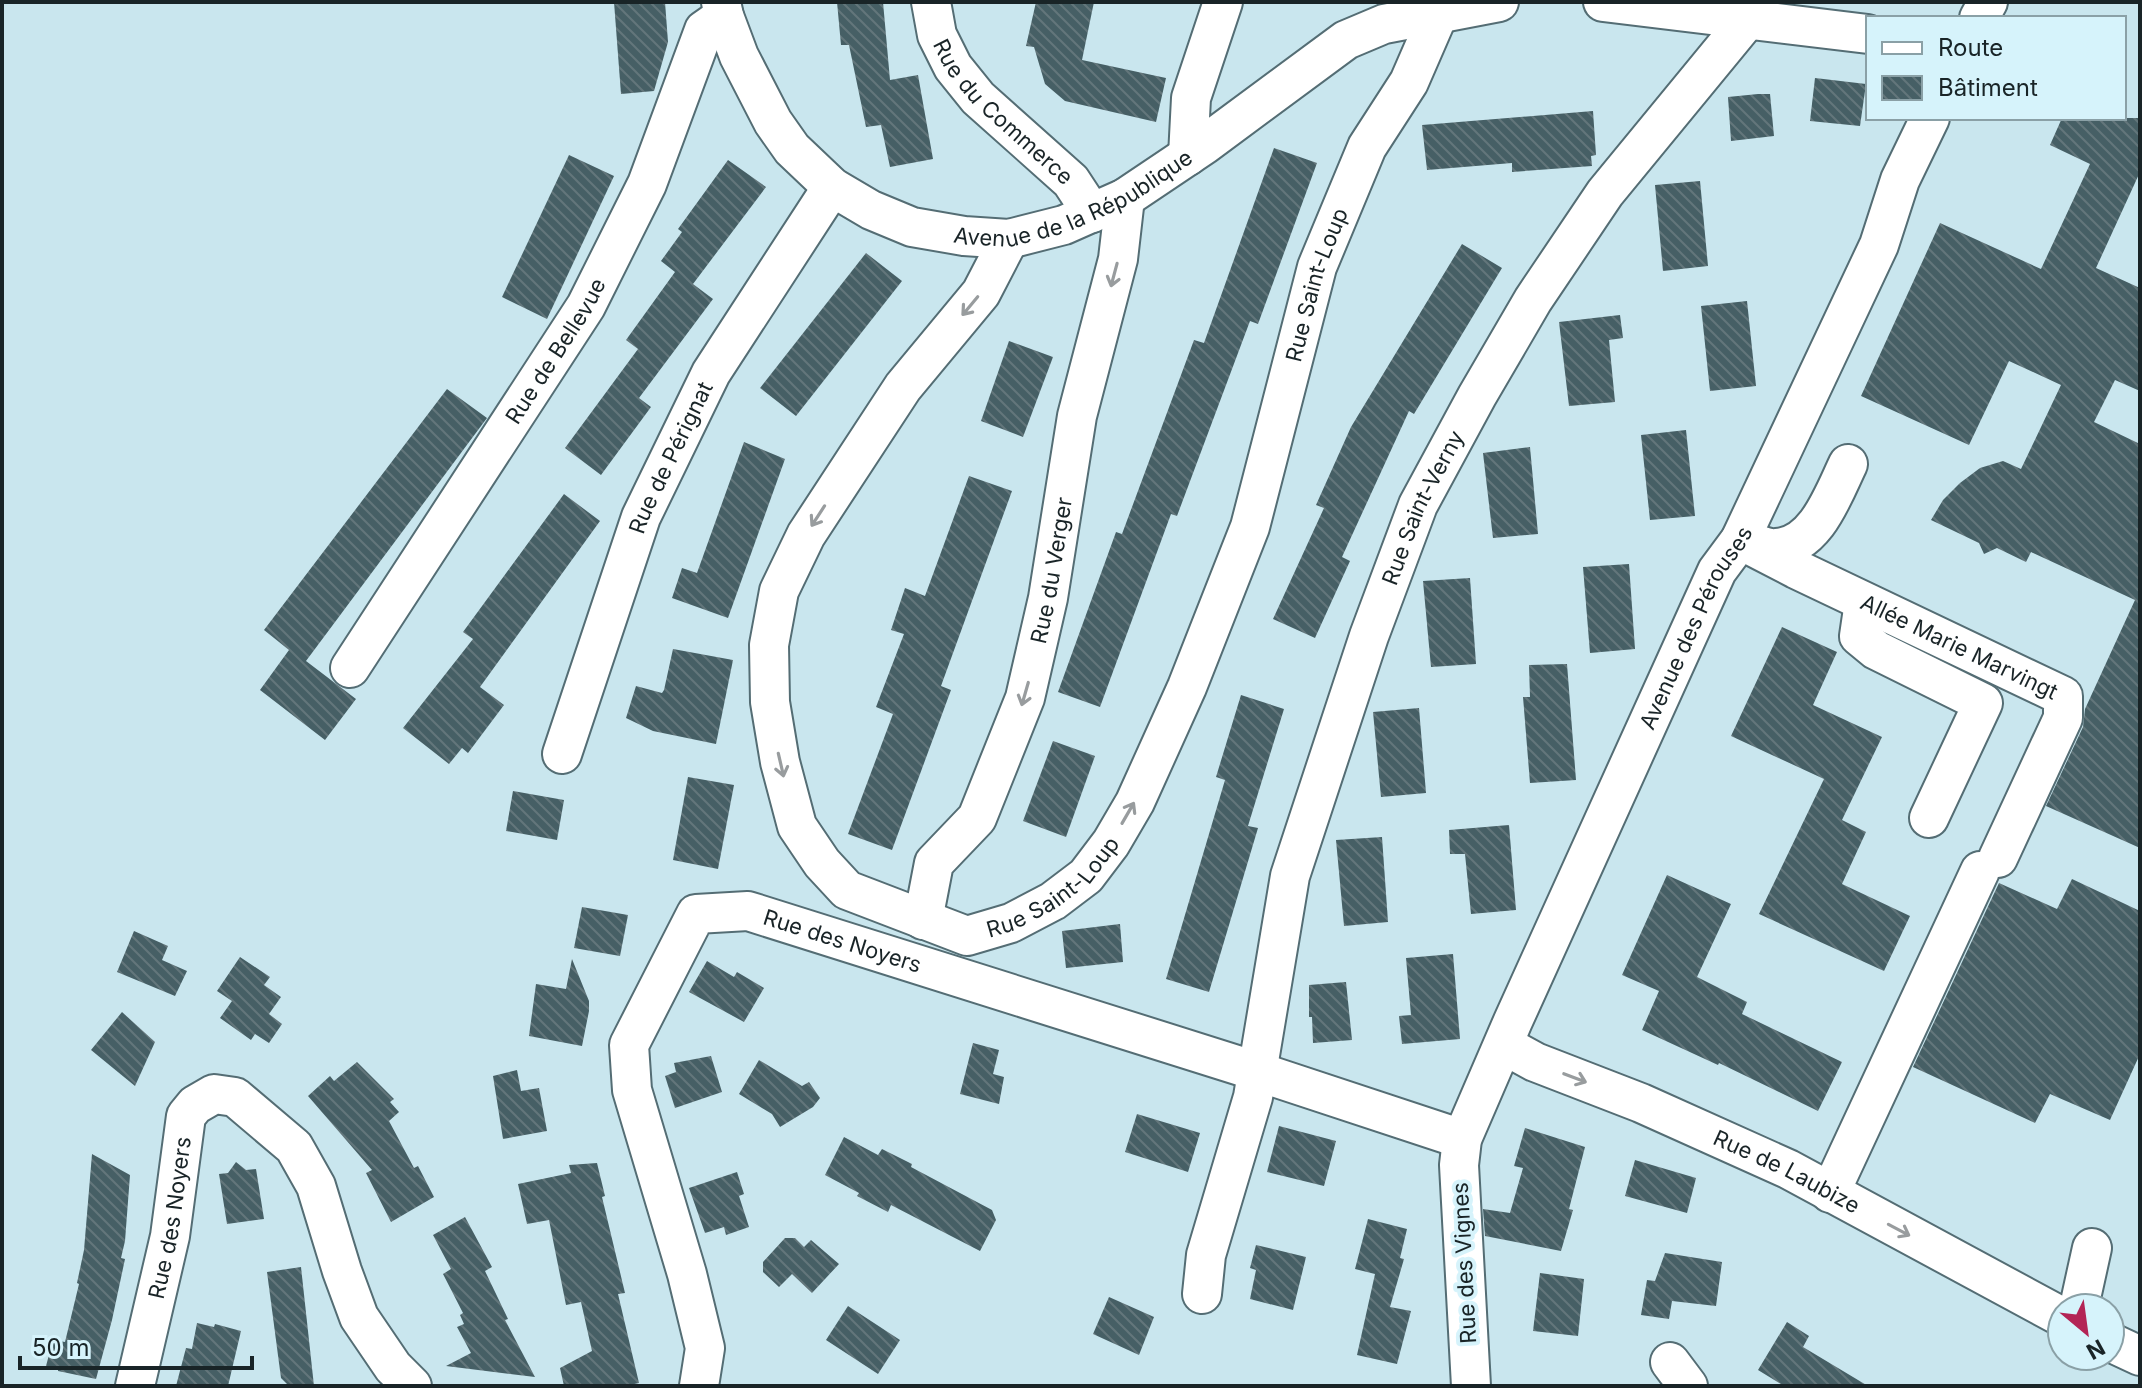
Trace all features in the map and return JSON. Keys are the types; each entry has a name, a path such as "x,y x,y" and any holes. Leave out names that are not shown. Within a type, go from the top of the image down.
{"street":[{"name":"Rue du Commerce","path":"931,2 937,35 953,67 978,98 1071,181 1108,206"},
{"path":"1188,156 1191,98 1223,2"},
{"name":"Avenue de la République","path":"723,9 739,56 773,122 792,149 832,187 871,210 912,227 964,236 1009,239 1064,225 1108,206 1188,156 1346,40 1384,24 1499,2"},
{"path":"1603,2 1866,34"},
{"name":"Rue de Bellevue","path":"350,668 586,306 647,184 704,30 723,9"},
{"name":"Rue Saint-Loup","path":"1009,239 981,293 903,387 806,535 779,591 769,645 770,702 780,762 797,826 822,863 847,890 967,936 1011,923 1053,901 1086,876 1111,843 1135,802 1187,687 1250,527 1317,267 1367,147 1409,82 1439,13"},
{"name":"Rue Saint-Verny","path":"1202,1294 1206,1255 1253,1097 1290,876 1369,636 1418,505 1533,300 1605,193 1748,19"},
{"name":"Avenue des Pérouses","path":"1462,1139 1717,571 1740,540 1879,245 1900,180 1929,120"},
{"name":"Rue de Pérignat","path":"562,754 641,517 711,373 832,187"},
{"name":"Rue du Verger","path":"923,920 934,863 977,818 1025,698 1048,598 1077,416 1118,259 1108,206"},
{"path":"1740,540 1776,549 1802,540 1822,517 1848,464"},
{"name":"Allée Marie Marvingt","path":"1740,540 2063,696 2063,718 1830,1193"},
{"path":"1864,602 1859,636 1876,650 1983,703 1929,818"},
{"name":"Rue des Noyers","path":"699,1386 705,1348 687,1274 632,1090 629,1045 696,914 748,911 1462,1139"},
{"path":"956,977 967,936"},
{"name":"Rue de Laubize","path":"1504,1045 1535,1062 1641,1103 1788,1169 2046,1308"},
{"name":"Rue des Noyers","path":"135,1386 170,1236 186,1116 195,1105 214,1094 235,1097 294,1147 316,1186 359,1317 393,1367 412,1386"},
{"name":"Rue des Vignes","path":"1462,1139 1459,1165 1471,1386"},
{"path":"2082,1292 2092,1248"}],"building":[{"path":"614,2 665,2 668,42 654,91 621,94"},
{"path":"837,2 883,2 890,80 918,75 933,159 890,167 881,125 866,127 849,45 841,45"},
{"path":"1036,2 1094,2 1082,60 1166,78 1156,122 1065,101 1045,84 1034,47 1026,46"},
{"path":"1815,78 1866,84 1860,126 1810,121"},
{"path":"1770,94 1774,136 1731,141 1728,97"},
{"path":"1593,111 1596,155 1591,156 1592,166 1512,172 1512,163 1427,170 1422,125"},
{"path":"2140,118 2140,172 2096,268 2140,288 2140,391 2115,380 2094,422 2140,444 2140,848 2046,806 2083,727 2085,709 2135,600 2031,552 2026,562 1997,548 1984,554 1979,543 1931,520 1943,500 1980,468 2003,461 2021,469 2061,385 2009,361 1969,445 1861,396 1940,223 2041,269 2090,164 2050,145 2061,120"},
{"path":"1274,148 1317,163 1258,324 1250,321 1177,516 1171,514 1100,707 1058,692 1116,532 1122,534 1194,340 1204,343"},
{"path":"569,155 614,176 547,319 502,297"},
{"path":"728,160 766,187 693,284 713,299 639,398 651,407 601,475 565,448 638,349 626,340 675,272 661,261 682,232 678,229"},
{"path":"1700,181 1708,266 1663,271 1655,185"},
{"path":"1462,244 1502,268 1414,414 1409,411 1342,557 1350,561 1315,638 1273,619 1324,508 1316,505 1351,427"},
{"path":"866,253 902,281 796,416 760,388"},
{"path":"1747,301 1756,386 1710,391 1701,306"},
{"path":"1620,315 1623,338 1609,340 1615,402 1569,406 1559,322"},
{"path":"1009,341 1053,357 1023,437 981,421"},
{"path":"447,389 487,418 306,661 356,699 325,740 260,690 289,650 264,630"},
{"path":"1686,430 1695,516 1650,520 1641,435"},
{"path":"744,442 785,459 728,618 672,598 682,568 697,573"},
{"path":"1530,447 1538,534 1493,538 1483,453"},
{"path":"969,476 1012,491 941,686 951,690 892,850 848,834 893,714 876,707 904,634 891,630 905,588 925,596"},
{"path":"564,494 600,521 480,687 504,705 468,753 462,748 449,764 403,728 473,639 463,632"},
{"path":"1629,564 1635,649 1590,653 1583,567"},
{"path":"1470,578 1476,664 1431,667 1423,581"},
{"path":"1782,627 1837,652 1813,705 1882,737 1842,820 1866,832 1842,884 1910,916 1884,971 1759,914 1824,779 1731,736"},
{"path":"673,649 733,660 716,744 653,731 626,718 636,686 662,693"},
{"path":"1567,664 1576,780 1530,783 1523,697 1530,697 1529,665"},
{"path":"1241,695 1284,709 1248,826 1258,828 1209,992 1166,979 1225,780 1216,777"},
{"path":"1419,708 1426,793 1381,797 1373,712"},
{"path":"1053,741 1095,756 1066,837 1023,821"},
{"path":"688,777 734,785 718,869 673,860"},
{"path":"513,791 564,800 557,840 506,831"},
{"path":"1509,825 1516,910 1471,914 1465,854 1450,854 1449,830"},
{"path":"1382,837 1388,922 1344,926 1336,840"},
{"path":"1667,875 1731,904 1697,977 1747,1002 1742,1014 1842,1062 1818,1111 1642,1030 1659,991 1622,975"},
{"path":"2072,879 2140,911 2140,1054 2110,1120 2050,1094 2035,1123 1913,1067 1999,883 2057,909"},
{"path":"582,907 628,915 620,956 574,948"},
{"path":"1120,924 1123,962 1066,968 1062,931"},
{"path":"134,931 168,946 162,960 187,971 175,996 117,972"},
{"path":"1453,954 1460,1039 1402,1044 1399,1016 1411,1015 1406,958"},
{"path":"240,957 270,977 264,985 281,997 269,1014 282,1024 269,1043 255,1034 251,1040 220,1018 232,1001 217,991"},
{"path":"572,959 589,1001 582,1046 529,1036 536,984 566,989"},
{"path":"707,961 734,977 737,972 764,988 744,1022 689,992"},
{"path":"1346,982 1352,1040 1313,1043 1309,985"},
{"path":"122,1012 155,1042 135,1086 91,1050"},
{"path":"973,1043 999,1050 993,1074 1004,1077 999,1104 960,1094"},
{"path":"711,1056 722,1092 675,1108 665,1076 676,1072 674,1063"},
{"path":"759,1060 802,1086 809,1082 820,1098 813,1107 780,1127 772,1114 739,1094"},
{"path":"357,1062 394,1099 390,1102 399,1112 389,1121 414,1168 418,1166 434,1197 391,1222 366,1173 372,1170 308,1096 330,1076 334,1081"},
{"path":"517,1070 521,1091 539,1088 547,1131 503,1139 493,1076"},
{"path":"1137,1114 1200,1133 1188,1172 1125,1152"},
{"path":"1279,1126 1336,1141 1324,1186 1267,1172"},
{"path":"1525,1128 1585,1147 1569,1209 1573,1210 1561,1251 1485,1236 1483,1209 1510,1213 1523,1168 1514,1166"},
{"path":"844,1137 878,1155 882,1149 992,1210 996,1220 980,1251 891,1205 888,1212 825,1175"},
{"path":"92,1154 130,1175 121,1258 125,1259 96,1379 46,1366 53,1340 65,1342 79,1284"},
{"path":"1635,1160 1696,1178 1687,1213 1625,1196"},
{"path":"236,1162 246,1170 256,1169 264,1219 227,1224 219,1174 228,1173"},
{"path":"597,1163 625,1293 618,1294 639,1383 625,1386 564,1386 560,1368 592,1351 581,1302 566,1305 549,1220 527,1224 518,1184 571,1173 569,1165"},
{"path":"737,1172 744,1194 739,1196 749,1227 726,1235 724,1227 705,1233 689,1188"},
{"path":"465,1217 492,1267 485,1271 508,1319 505,1320 535,1377 446,1366 471,1353 457,1327 464,1324 460,1315 463,1313 443,1274 451,1269 433,1235"},
{"path":"1368,1219 1407,1229 1400,1258 1404,1259 1390,1307 1411,1311 1397,1364 1357,1355 1375,1274 1355,1269"},
{"path":"785,1238 795,1238 804,1247 811,1240 839,1264 812,1293 792,1274 779,1287 763,1272 763,1262"},
{"path":"1256,1245 1306,1257 1293,1310 1250,1299 1256,1270 1250,1268"},
{"path":"1665,1253 1722,1262 1716,1306 1672,1301 1669,1319 1641,1315 1647,1280 1655,1281"},
{"path":"301,1267 314,1386 289,1386 281,1378 267,1272"},
{"path":"1540,1273 1584,1279 1578,1336 1533,1331"},
{"path":"1109,1297 1154,1317 1139,1355 1093,1334"},
{"path":"848,1306 900,1340 878,1374 826,1340"},
{"path":"1787,1322 1809,1336 1803,1347 1868,1386 1784,1386 1758,1370"},
{"path":"197,1323 241,1331 228,1386 176,1386 186,1348 192,1349"}]}
